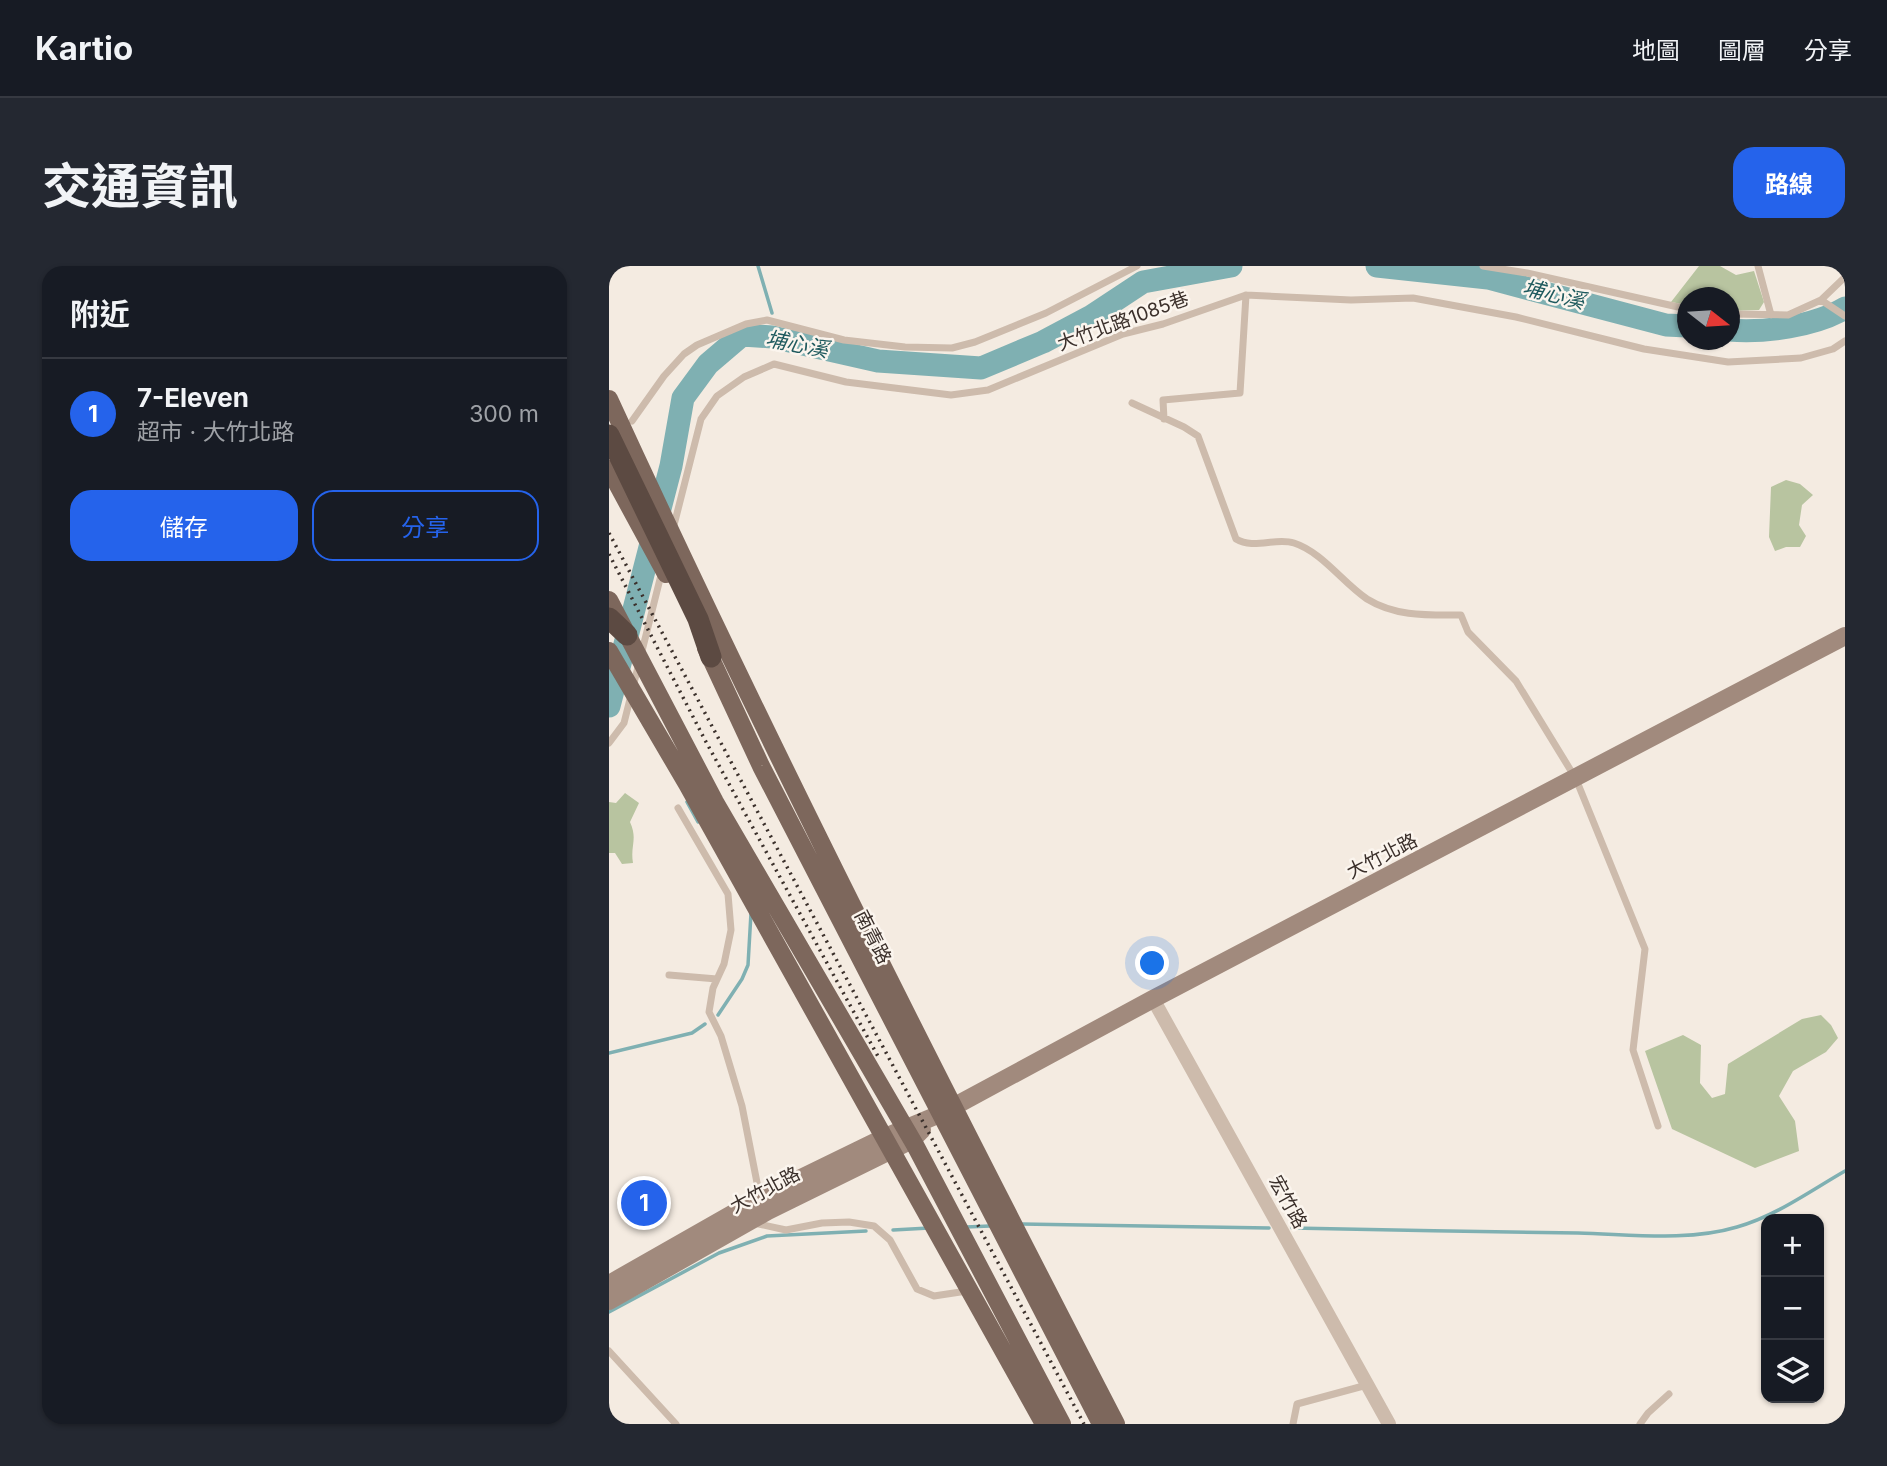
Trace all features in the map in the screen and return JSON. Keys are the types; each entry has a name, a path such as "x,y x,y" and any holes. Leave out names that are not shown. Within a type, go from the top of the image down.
{"highway":[{"path":"609,435 698,619 711,657"},
{"path":"609,618 627,635"}],"main road":[{"path":"609,399 946,1111 1116,1424"},
{"name":"南青路","path":"609,469 711,657 761,766 946,1111 1101,1424"},
{"path":"609,600 715,802 908,1134 1062,1424"},
{"path":"610,652 889,1143 1044,1424"}],"street":[{"name":"大竹北路","path":"609,1284 908,1134 1153,999 1845,636"},
{"name":"宏竹路","path":"1153,999 1389,1424"},
{"name":"大竹北路","path":"609,1301 750,1222 764,1204"}],"lane":[{"path":"632,421 664,376 684,354 697,345 746,324 767,320 844,340 905,347 952,348 975,342 1046,313 1137,266"},
{"path":"1483,266 1527,273 1677,307"},
{"path":"1758,266 1771,315"},
{"path":"1740,314 1788,315 1821,300 1845,277"},
{"path":"1164,419 1163,401 1240,393 1246,296"},
{"name":"大竹北路1085巷","path":"609,743 624,723 701,419 717,396 744,377 774,364 846,382 951,395 988,390 1123,334 1163,324 1246,296 1352,300 1413,298 1516,317 1644,349 1728,362 1801,358 1833,349 1845,341"},
{"path":"1821,300 1845,316"},
{"path":"1132,403 1198,436 1236,539 1245,544 1293,542 1321,559 1368,599 1403,614 1461,615 1468,632 1516,681 1576,779 1645,949 1633,1050 1658,1126"},
{"path":"678,808 728,894 731,930 724,964 713,988 709,1012 721,1036 742,1106 764,1204"},
{"path":"669,975 717,979"},
{"path":"750,1222 786,1230 822,1223 849,1222 874,1226 890,1240 918,1289 934,1296 971,1291"},
{"path":"609,1351 676,1424"},
{"path":"1293,1424 1297,1404 1367,1385"},
{"path":"1640,1424 1669,1394"}],"green space":[{"path":"1699,266 1720,266 1736,275 1754,271 1764,302 1759,310 1740,311 1740,287 1683,287"},
{"path":"1786,480 1800,484 1813,495 1802,505 1799,525 1806,536 1800,547 1786,547 1775,551 1769,537 1771,487"},
{"path":"625,793 639,803 630,822 633,833 633,863 622,864 615,853 609,853 609,802 616,803"},
{"path":"1821,1015 1838,1038 1826,1052 1793,1071 1779,1096 1795,1121 1799,1151 1755,1168 1672,1129 1645,1051 1683,1035 1701,1045 1700,1083 1712,1098 1725,1094 1728,1064 1802,1019"}],"waterway":[{"path":"758,266 772,313"},
{"name":"埔心溪","path":"609,706 671,466 683,398 708,364 742,335 772,337 878,361 981,368 1043,342 1090,317 1143,282 1231,266"},
{"name":"埔心溪","path":"1377,266 1488,278 1666,325 1677,326"},
{"name":"埔心溪","path":"1740,330 1804,324 1845,308"},
{"path":"687,802 698,822"},
{"path":"718,1015 748,965 751,913"},
{"path":"609,1053 692,1033 705,1024"},
{"path":"1292,1228 1658,1236 1718,1232 1765,1216 1845,1171"},
{"path":"1021,1224 1269,1228"},
{"path":"966,1227 990,1226"},
{"path":"893,1230 929,1228"},
{"path":"609,1312 719,1253 767,1236 866,1231"}],"railway":[{"path":"609,533 1084,1424"},
{"path":"609,554 705,740 880,1060"}],"place":[{"name":"7-Eleven","path":"644,1203"}]}
